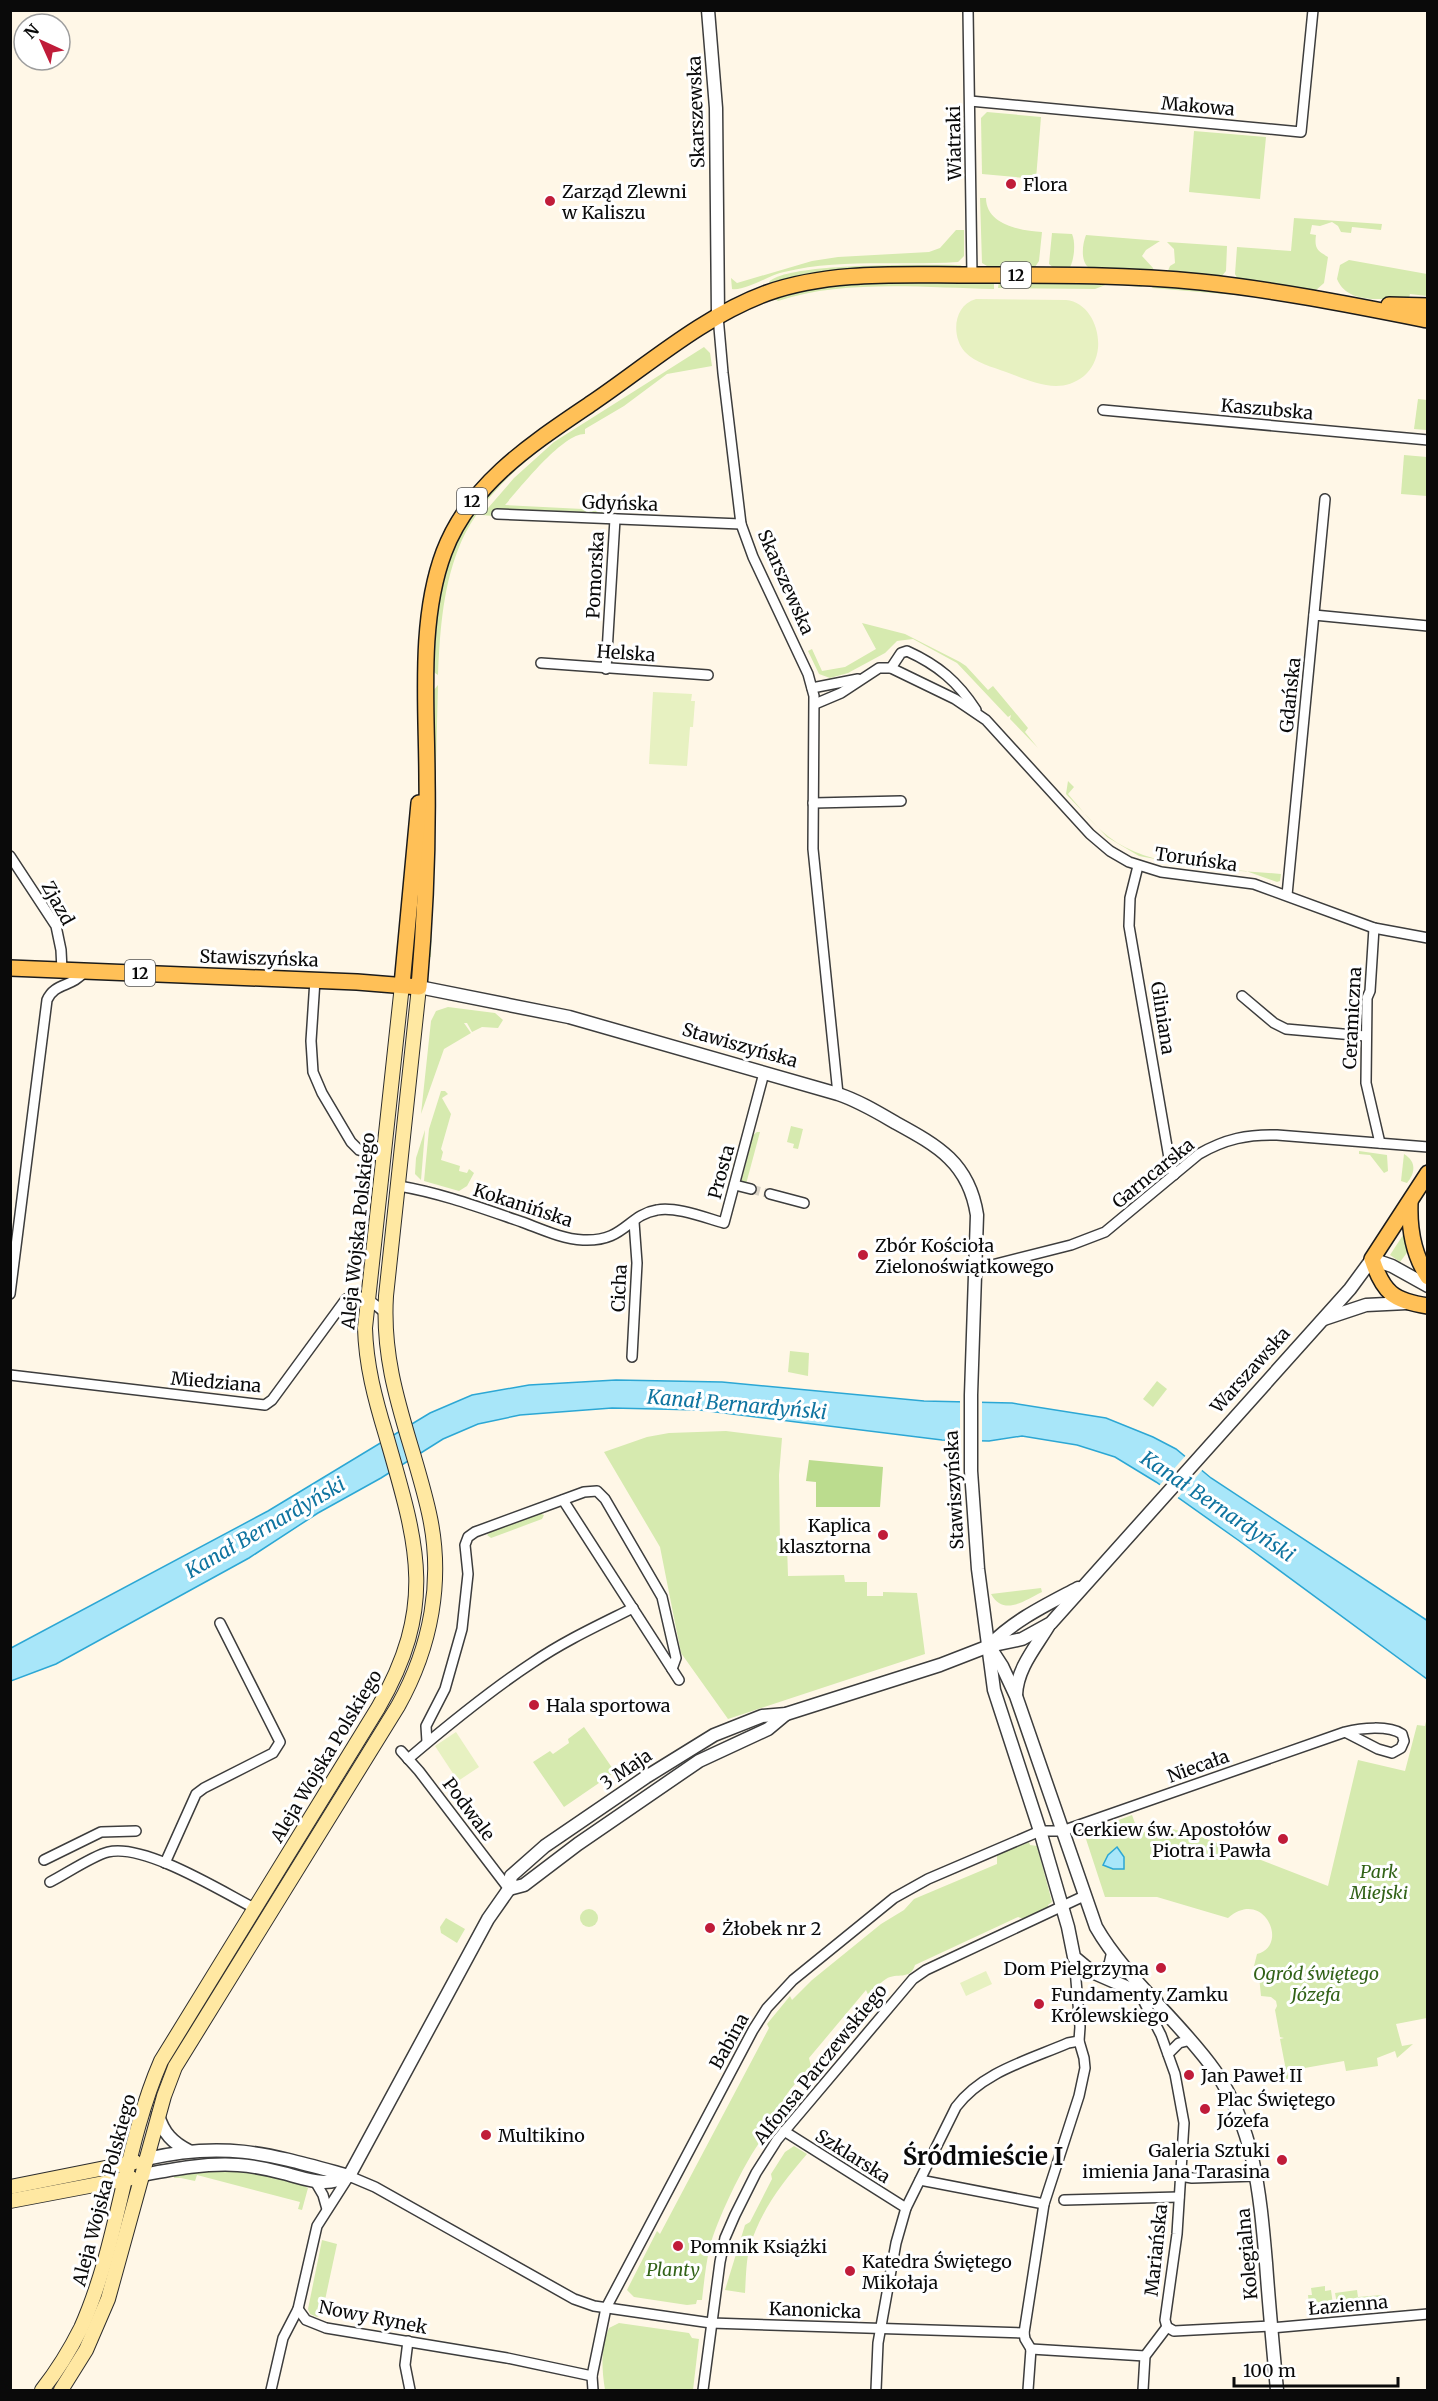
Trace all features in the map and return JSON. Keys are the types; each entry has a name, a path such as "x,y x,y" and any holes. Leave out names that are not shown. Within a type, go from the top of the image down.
{"main road":[{"name":"12","path":"419,987 426,876 429,626 435,583 451,537 472,502 499,471 538,440 718,316 768,293 817,281 869,275 972,275 1089,276 1173,280 1350,304 1428,320"},
{"name":"12","path":"1350,304 1428,306"},
{"name":"12","path":"402,985 426,729"},
{"name":"Stawiszyńska","path":"10,968 315,980 419,987"},
{"name":"Aleja Wojska Polskiego","path":"42,2391 69,2350 97,2286 147,2099 161,2061 378,1708 400,1665 411,1631 417,1584 414,1542 367,1359 365,1328 402,985"},
{"name":"Aleja Wojska Polskiego","path":"61,2391 86,2350 105,2309 169,2081 183,2052 378,1737 415,1672 429,1627 435,1585 434,1546 424,1497 387,1358 385,1313 419,987"},
{"name":"Warszawska","path":"1372,1259 1428,1173"},
{"path":"1410,1202 1412,1241 1419,1262 1428,1277"},
{"path":"1372,1259 1385,1288 1395,1297 1409,1303 1428,1306"},
{"path":"10,2187 146,2159"},
{"path":"10,2201 142,2175"}],"street":[{"name":"Skarszewska","path":"708,10 716,108 718,316 741,524 753,557 803,664 815,704 813,803 815,872 825,980 837,1066 838,1094"},
{"name":"Wiatraki","path":"968,10 972,275"},
{"name":"Makowa","path":"970,101 1302,132 1313,10"},
{"name":"Kaszubska","path":"1103,410 1428,440"},
{"name":"Gdańska","path":"1287,895 1326,499"},
{"name":"Gdyńska","path":"497,514 741,524"},
{"name":"Pomorska","path":"606,669 615,519"},
{"path":"1314,615 1428,626"},
{"name":"Toruńska","path":"978,714 961,687 943,670 907,651 901,654 891,668 955,699 978,714 994,727 1090,834 1110,851 1138,866 1161,872 1254,884 1374,928 1428,938"},
{"name":"Helska","path":"541,663 708,675"},
{"path":"815,704 840,693 879,669 891,668"},
{"path":"934,689 941,681 943,670"},
{"path":"812,688 860,679"},
{"path":"813,803 901,801"},
{"name":"Zjazd","path":"10,856 56,926 62,970"},
{"name":"Gliniana","path":"1138,866 1130,898 1129,926 1168,1158 1174,1175"},
{"name":"Ceramiczna","path":"1374,928 1365,1036 1366,1083 1380,1143"},
{"path":"10,1294 47,1000 53,991 76,981 85,971"},
{"path":"315,980 311,1041 316,1082 351,1142 359,1150 384,1158"},
{"name":"Stawiszyńska","path":"419,987 569,1017 838,1094 876,1111 918,1135 940,1149 955,1163 968,1183 975,1203 978,1226 971,1391 971,1461 978,1569 991,1676 995,1696 1040,1831 1074,1957"},
{"path":"1242,996 1274,1023 1286,1029 1365,1036"},
{"name":"Prosta","path":"634,1222 650,1212 665,1209 724,1223 764,1073"},
{"name":"Garncarska","path":"976,1269 1071,1245 1105,1232 1199,1154 1235,1138 1256,1135 1428,1147"},
{"path":"735,1185 751,1189"},
{"name":"Kokanińska","path":"399,1186 459,1201 571,1239 603,1239 618,1234 634,1222"},
{"path":"770,1194 804,1203"},
{"name":"Cicha","path":"632,1357 638,1263 634,1222"},
{"path":"1372,1259 1392,1266 1428,1286"},
{"name":"Warszawska","path":"989,1646 1022,1639 1051,1623 1321,1321 1372,1259"},
{"name":"Miedziana","path":"10,1375 265,1405 272,1400 342,1303 350,1297 367,1298"},
{"path":"367,1298 385,1313"},
{"path":"1321,1321 1366,1305 1409,1303"},
{"path":"633,1608 533,1662 474,1703 428,1742 424,1731 445,1689 462,1629 468,1574 465,1545 468,1537 475,1532 592,1491 601,1494 605,1499 662,1597 676,1658 672,1669"},
{"path":"563,1500 679,1680"},
{"name":"Warszawska","path":"989,1646 1004,1630 1087,1583"},
{"path":"165,1863 196,1794 273,1753 280,1743 220,1623"},
{"path":"1016,1696 1018,1679 1024,1665 1051,1623"},
{"path":"989,1646 1002,1666 1016,1696 1096,1927 1112,1951 1191,2040 1215,2071 1235,2106 1251,2149 1257,2176 1192,2178 1180,2176 1184,2123 1178,2085 1168,2054 1139,1991"},
{"name":"3 Maja","path":"349,2176 488,1919 509,1889 511,1876 532,1856 646,1777 724,1730 762,1716 786,1714 940,1665 989,1646"},
{"name":"3 Maja","path":"509,1889 524,1885 573,1847 686,1770 710,1755 768,1729 786,1714"},
{"name":"Niecała","path":"1040,1831 1062,1831 1345,1732 1370,1729 1396,1731 1402,1734 1404,1741 1398,1751 1392,1753 1378,1749 1345,1732"},
{"name":"Podwale","path":"428,1742 404,1755 419,1771 509,1889"},
{"path":"44,1860 101,1832 136,1831"},
{"name":"Babina","path":"593,2391 592,2376 606,2308 760,2018 801,1972 866,1919 904,1892 1040,1831"},
{"path":"101,1832 109,1852"},
{"path":"50,1881 109,1852 140,1853 165,1863 254,1908"},
{"name":"Alfonsa Parczewskiego","path":"704,2391 720,2262 728,2232 756,2173 784,2132 913,1979 934,1966 1084,1896"},
{"path":"1099,1975 1107,1968 1112,1951"},
{"path":"1074,1957 1099,1975 1156,2000"},
{"path":"1028,2391 1031,2349 1024,2334 1044,2204 1081,2090 1085,2062 1079,2041 1080,2027 1074,1957"},
{"path":"1168,2054 1175,2045 1191,2040"},
{"path":"876,2391 878,2343 896,2243 906,2208 956,2107 973,2088 993,2076 1068,2043 1079,2041"},
{"path":"158,2115 169,2137 189,2151"},
{"name":"Szklarska","path":"784,2132 906,2208"},
{"path":"146,2159 189,2151 257,2152 349,2176 375,2187 574,2299 587,2305 606,2308"},
{"path":"142,2175 191,2166 231,2165 269,2169 316,2183 333,2182 349,2176"},
{"name":"Nowy Rynek","path":"349,2176 327,2209 315,2233 298,2310 306,2320 318,2326 507,2358 592,2376"},
{"name":"Mariańska","path":"1167,2327 1165,2320 1176,2242 1180,2176"},
{"name":"Kolegialna","path":"1257,2176 1277,2391"},
{"path":"920,2180 1044,2204"},
{"path":"316,2183 327,2209"},
{"path":"1064,2200 1179,2198"},
{"name":"Kanonicka","path":"606,2308 711,2323 1024,2334"},
{"path":"271,2391 283,2338 298,2310"},
{"name":"Łazienna","path":"1167,2327 1174,2331 1271,2327 1428,2314"},
{"path":"1143,2391 1145,2356 1167,2327"},
{"path":"408,2342 405,2365 411,2391"},
{"path":"1031,2349 1145,2356"}],"green space":[{"path":"987,112 1041,117 1036,179 982,174 981,118"},
{"path":"1194,131 1266,137 1260,199 1189,192"},
{"path":"980,198 986,198 992,215 1007,225 1042,232 1039,261 1035,267 999,269 999,266 987,266 982,263"},
{"path":"1294,218 1382,224 1381,230 1352,227 1351,233 1341,232 1332,222 1320,226 1312,225 1310,234 1316,235 1318,249 1328,257 1324,283 1315,291 1237,278 1235,274 1237,247 1291,251"},
{"path":"956,230 964,230 964,256 958,262 827,265 784,272 744,288 732,289 731,278 737,283 812,261 838,257 929,252 940,248"},
{"path":"1052,233 1072,234 1074,251 1070,267 1055,269 1049,264"},
{"path":"1086,235 1160,241 1146,250 1142,256 1154,272 1087,267 1083,249"},
{"path":"1167,242 1227,246 1226,271 1221,277 1167,273 1170,266 1175,263 1174,249"},
{"path":"1349,260 1427,274 1427,296 1410,294 1409,298 1368,299 1350,293 1342,288 1337,279 1340,265"},
{"path":"962,265 955,269 802,275 770,284 769,282 781,276 830,268"},
{"path":"869,281 989,281 990,284 994,284 994,289 857,287 803,294 778,301 775,299 817,288"},
{"path":"999,281 1141,284 1142,287 1108,284 1095,289 998,288"},
{"path":"1154,285 1257,296 1259,297 1152,288"},
{"path":"976,299 1066,300 1081,305 1091,317 1097,332 1097,352 1092,367 1075,382 1055,386 1036,382 974,359 961,346 956,330 959,314 968,302"},
{"path":"704,347 710,353 712,366 667,374 624,406 585,429 585,434 565,442 531,475 505,505 603,510 603,514 497,511 496,518 482,515 514,478 554,442"},
{"path":"1418,399 1427,400 1427,430 1414,429"},
{"path":"600,409 561,434 522,465 503,482 473,520 462,540 447,589 441,623 438,675 433,669 441,589 456,542 468,520 483,498 510,470 567,429"},
{"path":"1404,455 1427,457 1427,496 1401,494"},
{"path":"862,623 905,634 966,666 988,690 993,686 1028,728 1025,732 1038,748 1010,719 1011,715 1008,717 957,663 913,639 897,641 885,653 848,673 830,678 819,674 808,651 812,649 822,671 845,667 876,649"},
{"path":"438,685 431,957 425,957 433,691"},
{"path":"653,692 692,694 691,701 695,701 687,766 649,764"},
{"path":"1068,781 1074,787 1068,794 1085,814 1066,794"},
{"path":"1098,828 1126,848 1161,860 1139,856 1107,837"},
{"path":"1247,871 1281,874 1280,881 1277,882"},
{"path":"448,1007 495,1013 503,1020 498,1028 482,1027 472,1032 467,1023 464,1023 471,1033 444,1049 421,1114 431,1021 436,1011"},
{"path":"441,1091 448,1094 442,1098 451,1114 441,1149 443,1152 441,1160 460,1166 459,1171 467,1173 469,1169 474,1173 467,1186 459,1191 424,1181 429,1129"},
{"path":"791,1126 803,1129 798,1149 793,1148 794,1144 787,1142"},
{"path":"425,1130 421,1180 415,1174 416,1158"},
{"path":"760,1132 746,1184 741,1183 753,1135"},
{"path":"1359,1151 1387,1155 1388,1171 1384,1173 1370,1155 1359,1154"},
{"path":"1404,1154 1413,1164 1412,1175 1407,1183 1401,1181"},
{"path":"1405,1232 1409,1250 1400,1262 1390,1255"},
{"path":"790,1351 809,1353 808,1376 788,1372"},
{"path":"1157,1381 1167,1389 1153,1407 1143,1399"},
{"path":"726,1431 782,1438 779,1475 780,1545 787,1545 788,1576 844,1575 845,1582 867,1582 867,1596 883,1596 883,1592 917,1593 925,1654 728,1719 681,1653 660,1547 604,1452 647,1437 669,1433"},
{"path":"809,1460 883,1467 880,1507 816,1507 816,1482 806,1481"},
{"path":"539,1513 544,1515 542,1519 491,1538 487,1535 490,1532"},
{"path":"1041,1588 1042,1592 1008,1606 996,1601 991,1594"},
{"name":"Park Miejski","path":"1427,1717 1427,2018 1396,2024 1402,2046 1413,2044 1397,2058 1395,2051 1377,2058 1378,2066 1346,2071 1344,2061 1288,2071 1288,2079 1281,2080 1280,2072 1285,2065 1280,2039 1284,2038 1280,2037 1275,2010 1276,2001 1271,1997 1261,1996 1259,1976 1262,1968 1254,1966 1257,1954 1267,1949 1271,1941 1272,1931 1268,1921 1262,1914 1252,1909 1241,1910 1228,1918 1157,1897 1105,1897 1084,1833 1132,1815 1139,1834 1161,1826 1196,1835 1328,1886 1358,1760 1405,1771 1417,1725 1425,1726"},
{"path":"584,1727 615,1772 564,1807 533,1762 550,1751 553,1754 569,1743 568,1739"},
{"path":"456,1732 479,1767 458,1781 435,1746"},
{"name":"Planty","path":"1029,1842 1030,1845 1037,1846 1052,1902 1048,1905 1049,1908 1024,1919 1018,1917 915,1965 907,1975 890,1977 869,1997 866,1990 809,2058 811,2066 784,2098 779,2121 760,2142 738,2178 710,2246 702,2300 697,2300 696,2304 687,2305 634,2297 627,2290 657,2231 660,2234 769,2028 767,2024 790,1996 792,2000 812,1980 881,1924 904,1910 914,1899 997,1864 997,1855"},
{"path":"589,1909 595,1912 598,1918 595,1924 589,1927 583,1924 580,1918 583,1912"},
{"path":"446,1918 465,1929 457,1943 441,1933 440,1927"},
{"path":"986,1971 992,1984 966,1996 960,1983"},
{"path":"794,2146 807,2154 781,2186 760,2220 749,2251 745,2293 725,2290 745,2225 750,2222 772,2179 771,2174 785,2152"},
{"path":"213,2171 259,2174 304,2186 308,2188 302,2210 298,2209 300,2202 197,2175 195,2181 174,2178 174,2176"},
{"path":"322,2240 337,2244 322,2314 317,2317 310,2314 308,2309"},
{"path":"1325,2286 1325,2291 1331,2290 1334,2312 1310,2315 1308,2295 1312,2295 1311,2288"},
{"path":"1357,2290 1358,2297 1382,2295 1383,2307 1339,2314 1335,2293"},
{"name":"Planty","path":"619,2323 689,2333 692,2338 699,2339 693,2390 605,2390 604,2343 609,2328"}],"water":[{"name":"Kanał Bernardyński","path":"616,1380 722,1382 924,1401 1012,1403 1106,1418 1176,1449 1211,1478 1428,1621 1427,1679 1238,1540 1156,1482 1115,1457 1077,1445 1022,1436 989,1441 942,1440 700,1410 612,1408 520,1415 478,1424 443,1439 381,1478 318,1513 249,1558 56,1664 11,1681 11,1648 268,1511 430,1413 472,1395 529,1385"},
{"path":"1117,1847 1124,1857 1124,1869 1113,1869 1103,1865 1108,1855"}],"pier":[{"path":"960,1399 982,1399 982,1444 960,1444"},
{"path":"1187,1454 1204,1468 1176,1500 1158,1487"}],"tunnel":[{"path":"751,1189 770,1194"}],"place":[{"name":"Flora","path":"1011,184"},
{"name":"Zarząd Zlewni w Kaliszu","path":"550,201"},
{"name":"Zbór Kościoła Zielonoświątkowego","path":"863,1255"},
{"name":"Kaplica klasztorna","path":"883,1535"},
{"name":"Hala sportowa","path":"534,1705"},
{"name":"Cerkiew św. Apostołów Piotra i Pawła","path":"1283,1839"},
{"name":"Żłobek nr 2","path":"710,1928"},
{"name":"Dom Pielgrzyma","path":"1161,1968"},
{"name":"Fundamenty Zamku Królewskiego","path":"1039,2004"},
{"name":"Jan Paweł II","path":"1189,2075"},
{"name":"Plac Świętego Józefa","path":"1205,2109"},
{"name":"Multikino","path":"486,2135"},
{"name":"Galeria Sztuki imienia Jana Tarasina","path":"1282,2160"},
{"name":"Pomnik Książki","path":"678,2246"},
{"name":"Katedra Świętego Mikołaja","path":"850,2271"}],"district":[{"name":"Śródmieście I","path":"983,2156"}],"park label":[{"name":"Ogród świętego Józefa","path":"1316,1983"}]}
